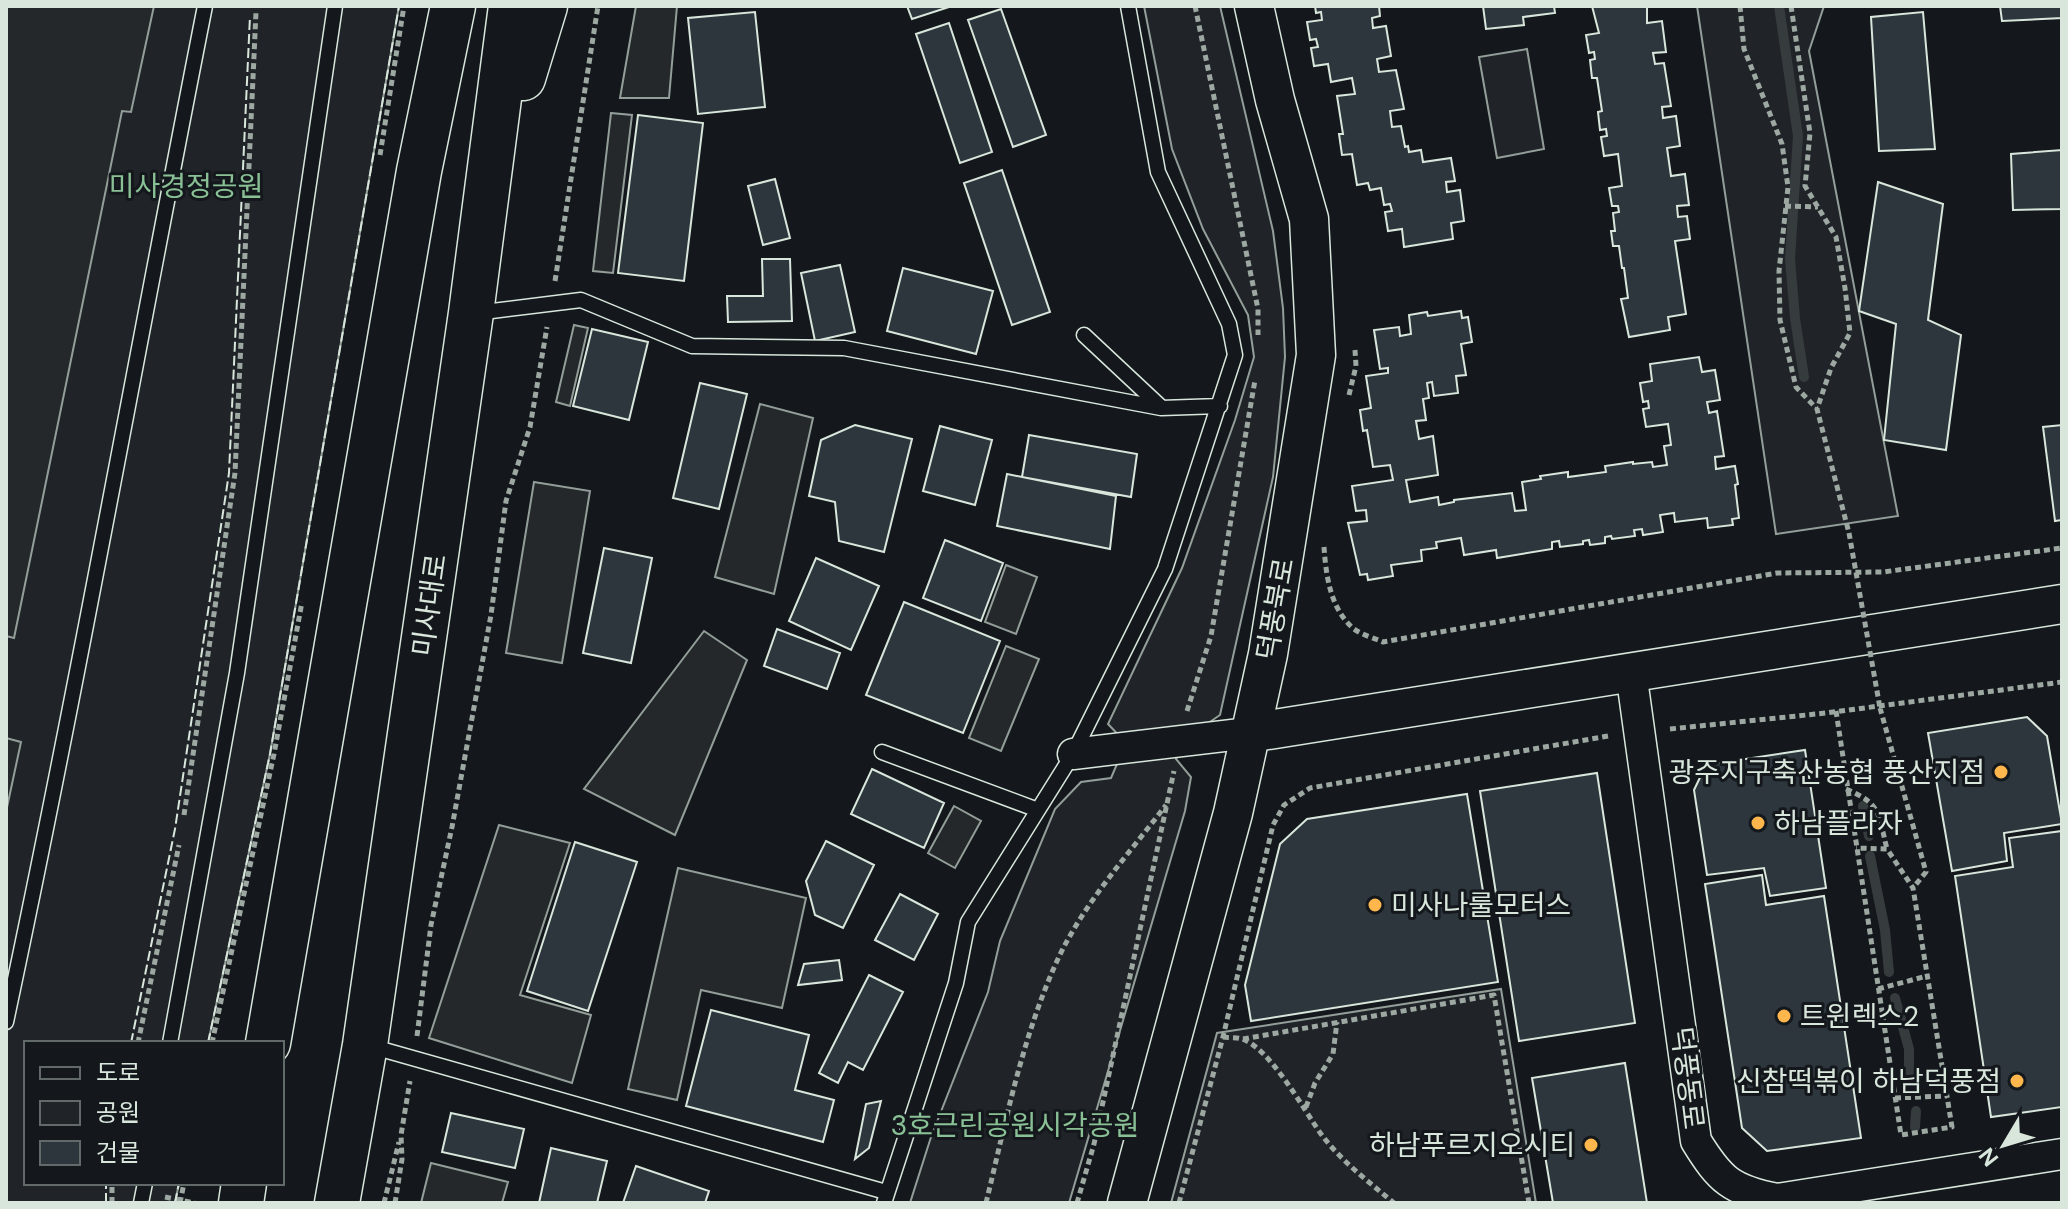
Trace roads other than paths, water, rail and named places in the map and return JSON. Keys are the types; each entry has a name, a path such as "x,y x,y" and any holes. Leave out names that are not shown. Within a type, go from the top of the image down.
{"main road":[{"path":"268,1041 425,6"},
{"path":"399,167 453,6"},
{"name":"미사대로","path":"337,1203 365,1045 489,187 511,6"},
{"path":"489,187 545,6"}],"street":[{"name":"덕풍북로","path":"1127,1203 1233,813 1268,654 1316,355 1309,219 1275,100 1254,6"},
{"path":"1073,754 1249,733 2062,604"},
{"name":"덕풍동로","path":"1631,672 1696,1141 1716,1172 1746,1193 1777,1199 2062,1154"}],"lane":[{"path":"6,1022 67,730 205,6"},
{"path":"170,1041 237,673 335,6"},
{"path":"365,1045 414,1056 885,1198 956,983 968,922 1073,754 1165,569 1235,355 1229,324 1158,172 1128,6"},
{"path":"471,313 581,300 692,346 844,348 1161,408 1220,406"},
{"path":"1084,335 1161,408"},
{"path":"882,752 1038,810"}],"waterway":[{"path":"1779,6 1798,136 1790,259 1804,377"},
{"path":"1863,806 1869,836"},
{"path":"1870,856 1885,930 1889,972"},
{"path":"1895,998 1909,1049 1909,1080"},
{"path":"1915,1127 1916,1111"}],"place":[{"name":"광주지구축산농협 풍산지점","path":"2001,772"},
{"name":"하남플라자","path":"1758,823"},
{"name":"미사나룰모터스","path":"1375,905"},
{"name":"트윈렉스2","path":"1784,1016"},
{"name":"신참떡볶이 하남덕풍점","path":"2017,1081"},
{"name":"하남푸르지오시티","path":"1591,1145"}],"park label":[{"name":"미사경정공원","path":"186,186"},
{"name":"3호근린공원시각공원","path":"1015,1125"}]}
